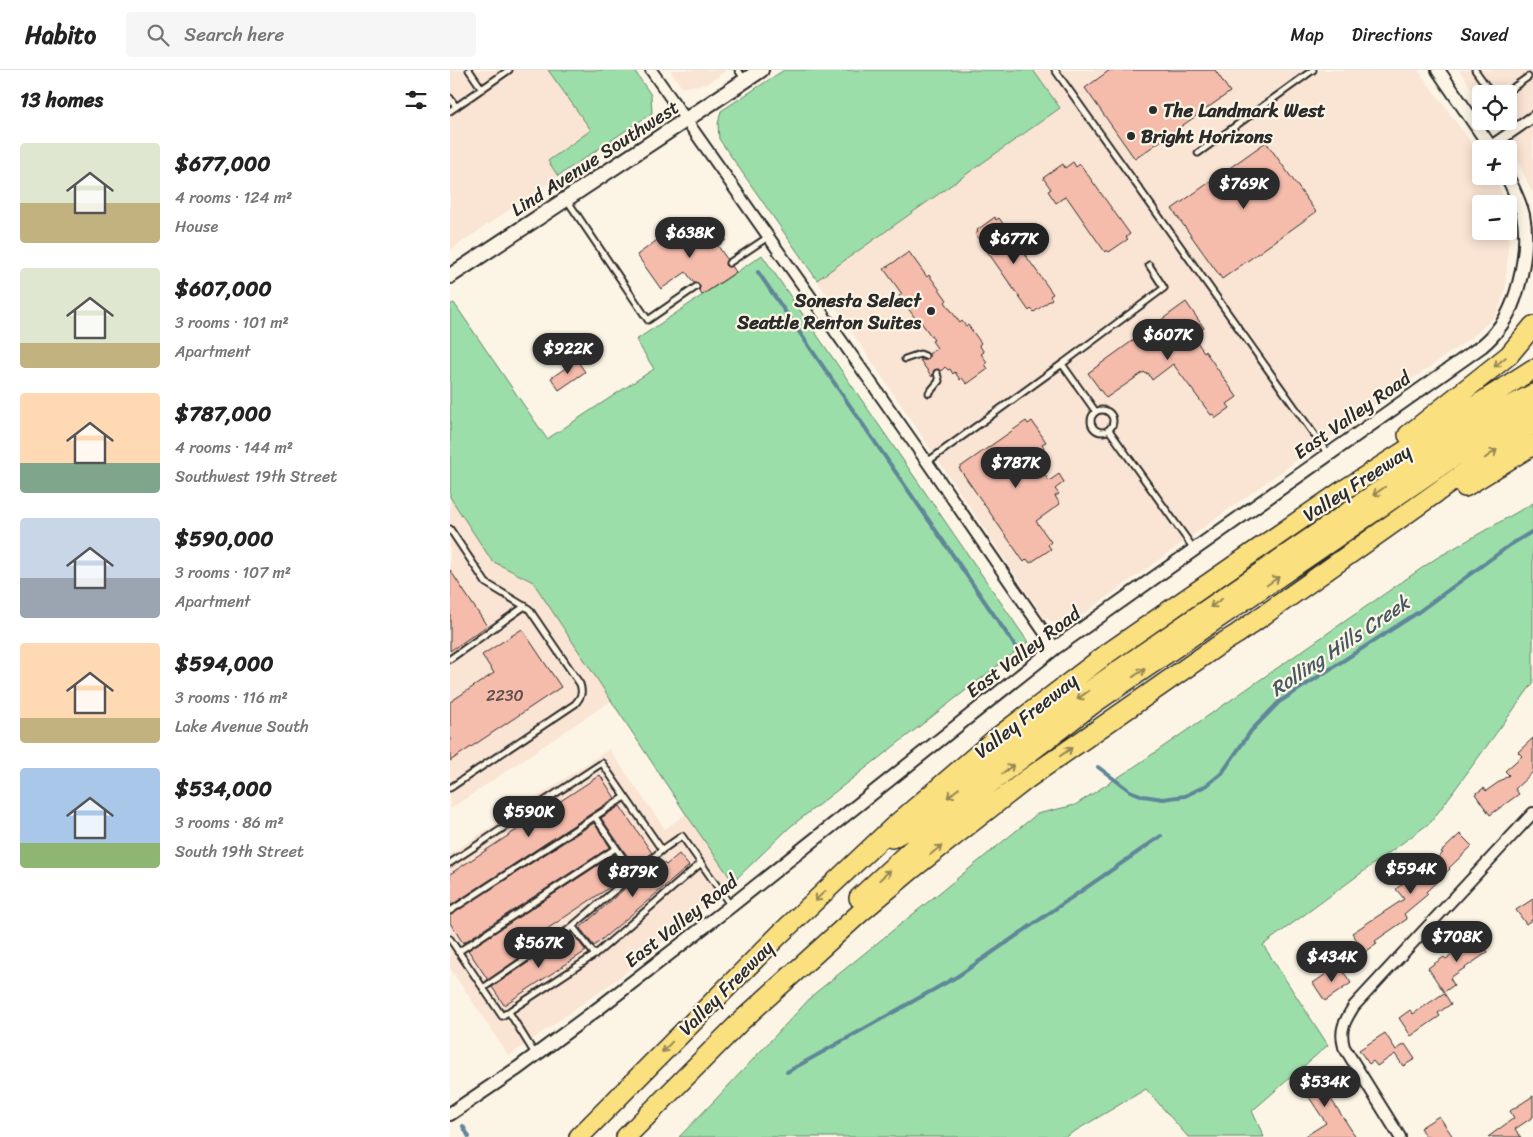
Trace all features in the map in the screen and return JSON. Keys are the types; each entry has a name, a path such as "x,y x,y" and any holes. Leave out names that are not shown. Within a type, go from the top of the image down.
{"highway":[{"path":"1339,493 1366,465 1427,422 1509,355 1533,326"},
{"name":"Valley Freeway","path":"579,1137 750,963 868,850 938,787 1056,691 1339,493 1533,369"},
{"path":"741,1020 749,1002 794,958 912,850 1004,772 1093,704 1423,469 1475,425 1533,394"},
{"path":"868,850 919,823 990,762 1118,670 1423,469 1533,411"},
{"name":"Valley Freeway","path":"626,1137 741,1020 860,913 969,823 1027,779 1208,652 1237,634 1533,424"},
{"path":"1237,634 1265,620 1422,515 1533,445"}],"main road":[{"name":"Lind Avenue Southwest","path":"450,276 686,120 742,75 761,70"}],"street":[{"path":"651,70 927,462 1055,648"},
{"path":"1441,74 1487,140"},
{"path":"1502,140 1533,117"},
{"name":"East Valley Road","path":"450,1114 536,1055 599,1008 731,906 1055,648 1482,346 1499,329 1511,308 1518,287 1524,240 1523,215 1511,185"},
{"path":"1400,1137 1344,1047 1340,1036 1344,1021 1354,1006 1533,813"}],"lane":[{"path":"468,70 482,89"},
{"path":"450,111 509,70"},
{"path":"1055,70 1329,454"},
{"path":"1198,153 1313,70"},
{"path":"1475,70 1486,85"},
{"path":"1517,85 1528,77"},
{"path":"450,98 456,107"},
{"path":"566,199 648,320 696,287"},
{"path":"730,263 768,237"},
{"path":"927,462 1164,288 1149,266"},
{"path":"906,359 920,354 925,356"},
{"path":"1062,364 1096,412"},
{"path":"929,393 939,380 937,374"},
{"path":"1100,410 1107,411 1113,416 1114,424 1106,432 1099,432 1093,428 1091,421 1096,412 1100,410"},
{"path":"1109,430 1194,550"},
{"path":"450,529 486,583 529,609 580,684 582,690 580,698 450,788"},
{"path":"450,659 525,606"},
{"path":"450,863 602,763 662,850"},
{"path":"450,911 625,797"},
{"path":"595,817 634,874"},
{"path":"483,988 573,926 662,850 682,836 731,906"},
{"path":"458,952 616,848"},
{"path":"450,940 502,1016 595,955 701,863"},
{"path":"573,926 595,955"},
{"path":"509,1012 536,1055"}],"shaded area":[{"path":"450,70 634,70 651,95 652,113 450,250"},
{"path":"670,70 727,70 708,83 682,88"},
{"path":"1033,70 1418,70 1472,144 1472,185 1498,185 1502,195 1472,195 1472,240 1509,240 1505,291 1497,314 1475,335 1082,615 1054,623 1043,616 817,280 1060,108"},
{"path":"1459,70 1533,70 1533,194 1517,159 1517,140 1507,140 1500,130 1517,130 1517,85 1472,85 1472,89"},
{"path":"450,459 612,700 450,809"},
{"path":"609,749 665,829 686,814 733,882 619,978 509,1056 450,968 450,854"}],"green space":[{"path":"548,70 634,70 651,95 652,113 558,176 548,161 591,130"},
{"path":"784,70 1033,70 1060,108 817,280 719,139 718,124 721,111"},
{"path":"762,255 1028,642 790,827 733,882 533,582 492,561 450,497 450,305 454,303 547,439 654,369 636,340"},
{"path":"1533,503 1533,683 1431,822 1263,945 1328,1045 1252,1111 1264,1137 1188,1137 1146,1089 1065,1137 679,1137 814,994 1037,814 1075,805 1131,769 1435,559"}],"building":[{"name":"The Landmark West","path":"1110,70 1215,70 1230,92 1135,159 1085,88"},
{"path":"1266,142 1316,212 1222,279 1172,209"},
{"path":"1073,162 1076,167 1080,164 1130,234 1126,237 1128,239 1109,252 1107,250 1105,252 1066,196 1056,203 1048,191 1051,189 1043,178 1063,164 1065,168"},
{"path":"995,217 996,220 999,218 1053,294 1050,296 1052,299 1034,312 1031,309 1029,311 975,234 978,232 977,230"},
{"path":"711,218 726,240 718,246 727,259 725,265 728,267 732,266 736,272 702,295 699,290 699,284 694,283 686,272 661,289 637,255 660,238 668,248"},
{"name":"Sonesta Select Seattle Renton Suites","path":"909,252 947,300 945,302 960,323 962,321 966,326 968,325 981,343 979,345 984,352 981,354 987,362 985,364 988,369 967,384 962,378 960,380 955,372 953,374 950,369 948,370 945,367 941,371 938,369 934,370 932,377 920,360 927,360 929,354 937,348 932,341 934,340 899,296 902,294 884,269"},
{"path":"1186,302 1204,328 1193,336 1237,397 1227,404 1230,408 1216,418 1213,414 1211,415 1173,364 1152,380 1148,373 1144,372 1106,398 1088,373"},
{"path":"577,360 585,372 559,390 551,378"},
{"path":"1026,421 1028,424 1032,421 1046,442 1042,444 1044,448 1029,459 1041,477 1045,475 1049,481 1059,474 1064,482 1055,489 1059,494 1055,496 1060,504 1036,521 1051,542 1048,545 1051,549 1030,563 1027,559 1024,562 959,468"},
{"path":"450,570 487,626 450,651"},
{"path":"522,629 561,687 450,761 450,702 494,673 482,655"},
{"path":"1533,738 1533,772 1515,789 1519,794 1490,815 1475,794 1484,788 1486,791 1509,775 1505,771 1522,756 1518,752"},
{"path":"600,775 615,798 450,906 450,874"},
{"path":"620,806 652,853 635,867 601,818"},
{"path":"594,823 610,847 463,943 450,923 450,915"},
{"path":"1460,834 1472,846 1426,892 1428,894 1404,914 1407,919 1375,941 1377,944 1365,952 1352,933 1404,899 1396,889 1412,875 1415,878 1443,853 1441,852"},
{"path":"615,854 628,873 541,933 545,940 488,980 468,950"},
{"path":"679,854 689,866 594,946 580,928 657,860 666,865"},
{"path":"1533,899 1533,919 1526,924 1516,910"},
{"path":"572,933 586,951 504,1005 492,987"},
{"path":"1478,937 1488,952 1450,978 1454,985 1444,992 1428,968 1444,957 1446,959"},
{"path":"1339,965 1351,983 1325,1001 1313,983"},
{"path":"1444,993 1451,1004 1438,1013 1440,1016 1411,1036 1399,1018 1410,1010 1413,1014"},
{"path":"1385,1033 1396,1050 1405,1044 1415,1059 1403,1066 1395,1054 1377,1066 1373,1061 1369,1064 1359,1050"},
{"path":"1318,1068 1330,1086 1325,1090 1356,1137 1304,1137 1326,1123 1299,1082"},
{"path":"1533,1096 1533,1117 1515,1129 1521,1137 1488,1137 1514,1118 1510,1111"},
{"path":"1439,1116 1453,1137 1426,1137 1420,1128"}],"waterway":[{"path":"758,272 1016,647"},
{"name":"Rolling Hills Creek","path":"1098,767 1130,791 1143,796 1163,799 1185,796 1207,785 1222,773 1251,731 1279,702 1417,613 1510,545 1533,531"},
{"path":"787,1072 958,976 1161,836"},
{"path":"463,1126 469,1137"}],"place":[{"name":"The Landmark West","path":"1153,110"},
{"name":"Bright Horizons","path":"1131,136"},
{"name":"Sonesta Select Seattle Renton Suites","path":"931,311"}]}
